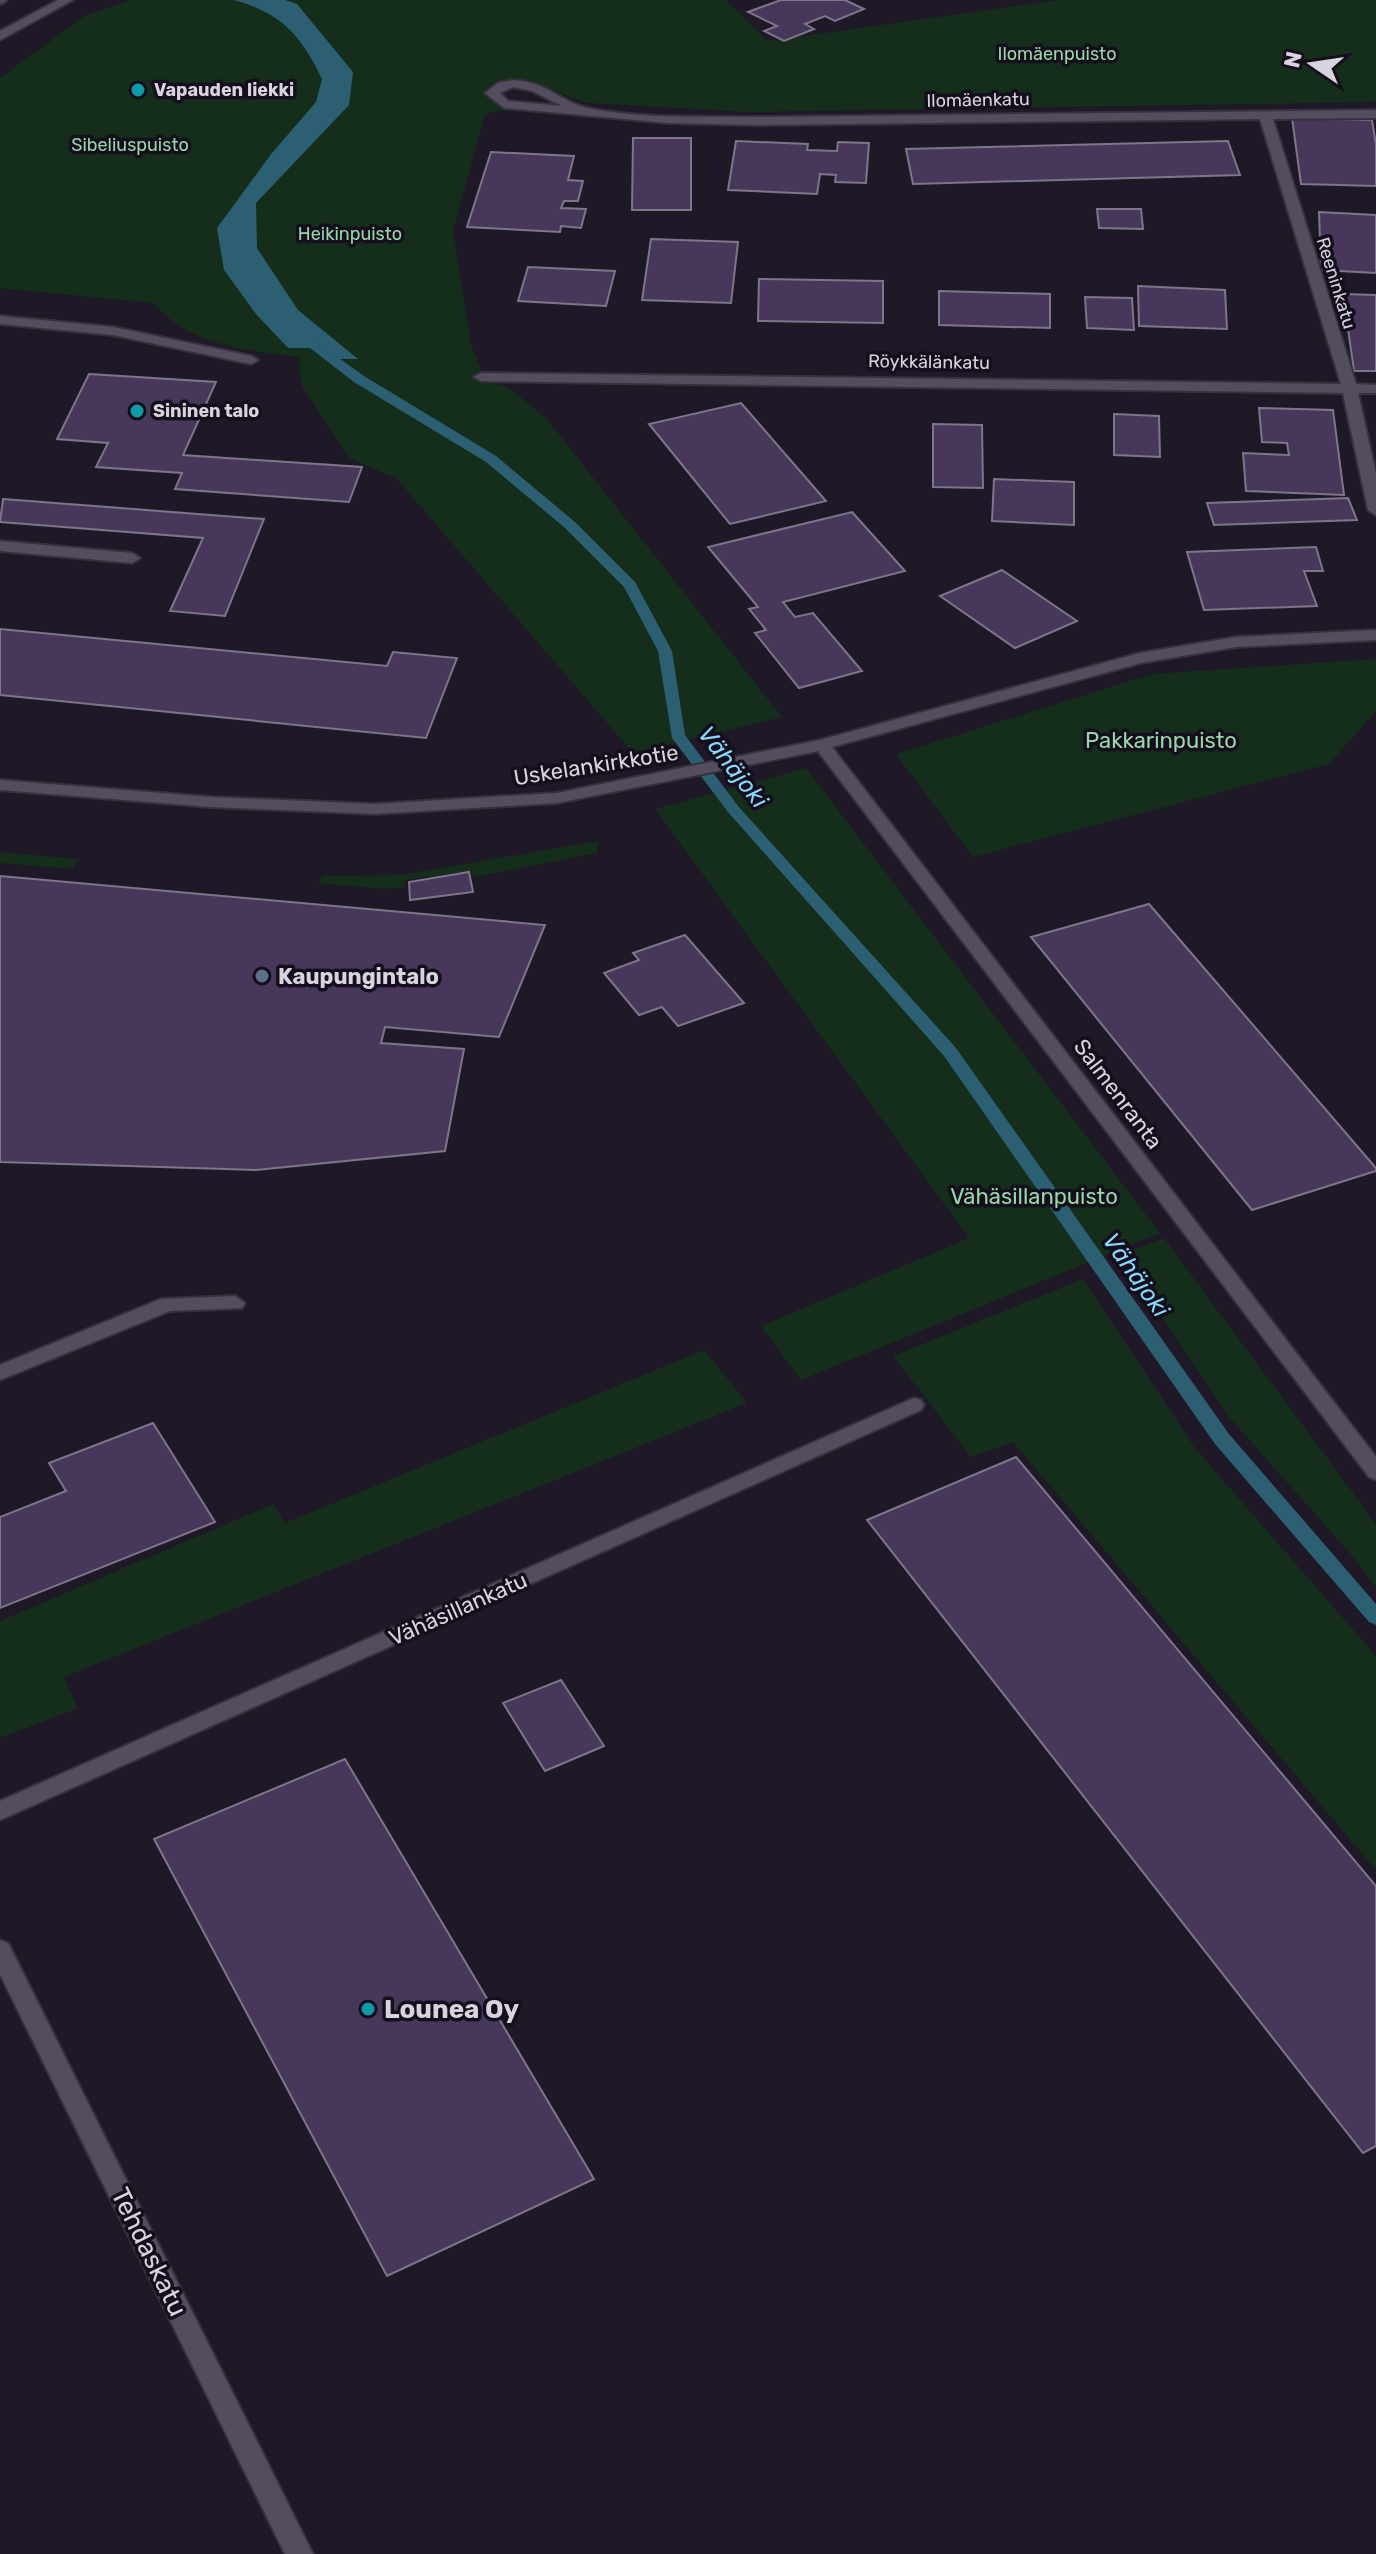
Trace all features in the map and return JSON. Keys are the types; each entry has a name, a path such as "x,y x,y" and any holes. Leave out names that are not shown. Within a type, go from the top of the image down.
{"street":[{"path":"0,36 67,0"},
{"name":"Ilomäenkatu","path":"581,111 538,87 505,86 492,93 504,104 668,119 755,121 1376,114"},
{"name":"Reeninkatu","path":"1265,115 1350,389 1376,510"},
{"path":"0,320 113,331 251,360"},
{"name":"Röykkälänkatu","path":"481,377 1376,389"},
{"path":"0,546 132,558"},
{"name":"Uskelankirkkotie","path":"0,785 211,802 375,809 557,798 822,745 1140,658 1236,642 1376,635"},
{"name":"Salmenranta","path":"822,745 1376,1472"},
{"path":"0,1373 168,1304 235,1303"},
{"name":"Vähäsillankatu","path":"0,1811 914,1405"},
{"name":"Tehdaskatu","path":"0,1950 299,2554"}],"green space":[{"path":"130,0 726,0 768,41 1059,0 1376,0 1376,102 749,112 588,103 541,87 512,83 489,95 501,105 517,108 485,114 453,231 471,345 486,381 508,387 547,419 782,717 633,753 396,478 349,458 301,384 299,357 220,344 201,337 168,317 154,303 0,288 0,78 84,16"},
{"name":"Pakkarinpuisto","path":"1376,659 1376,711 1329,764 973,857 896,754 1152,674"},
{"name":"Vähäsillanpuisto","path":"806,768 1160,1233 801,1380 761,1326 969,1238 655,809"},
{"path":"598,841 597,853 475,877 469,871 405,880 405,887 386,889 317,883 323,876 400,875"},
{"path":"0,852 78,859 72,869 0,863"},
{"path":"1164,1238 1376,1524 1376,1587 1228,1416 1120,1255"},
{"path":"1083,1279 1195,1448 1376,1656 1376,1870 1013,1442 971,1457 893,1356"},
{"path":"704,1350 747,1403 64,1677 78,1708 0,1738 0,1621 273,1504 285,1523"}],"water":[{"path":"234,0 285,0 297,4 353,72 349,105 256,203 257,248 298,310 358,359 332,359 312,348 288,348 256,314 224,270 217,228 272,153 316,102 322,79 306,50 288,28 265,12"}],"building":[{"path":"781,0 845,0 864,9 835,21 825,16 805,24 814,29 784,41 764,31 777,26 748,12"},
{"path":"1292,118 1372,120 1376,145 1376,186 1301,184"},
{"path":"633,138 691,138 691,210 632,210"},
{"path":"736,141 808,144 807,150 837,151 838,142 869,143 866,183 835,182 836,175 820,174 817,194 728,190"},
{"path":"1228,141 1240,175 913,184 906,149"},
{"path":"491,152 574,156 568,180 583,181 578,201 564,201 561,208 586,209 581,228 561,226 560,232 467,227"},
{"path":"1097,209 1141,209 1143,229 1099,228"},
{"path":"1319,212 1376,215 1376,273 1321,270"},
{"path":"651,239 738,242 731,303 642,300"},
{"path":"528,267 615,271 606,306 518,301"},
{"path":"759,279 883,281 883,323 758,321"},
{"path":"1138,286 1225,290 1227,329 1139,326"},
{"path":"939,291 1050,294 1050,328 939,325"},
{"path":"1343,294 1376,295 1376,371 1354,371"},
{"path":"1085,297 1132,298 1134,330 1087,328"},
{"name":"Sininen talo","path":"89,374 216,382 183,455 362,467 349,502 175,489 182,473 96,467 108,443 57,439"},
{"path":"741,403 826,501 730,524 649,424"},
{"path":"1259,408 1333,410 1344,495 1246,491 1243,453 1289,455 1287,443 1262,442"},
{"path":"1114,414 1159,416 1160,457 1114,455"},
{"path":"933,424 982,425 983,488 933,487"},
{"path":"994,479 1074,482 1074,525 992,521"},
{"path":"1348,498 1357,520 1214,525 1207,503"},
{"path":"3,499 264,519 225,616 170,611 203,538 0,522"},
{"path":"852,512 905,571 783,602 795,617 813,613 862,671 799,688 755,633 766,630 749,609 758,607 708,547"},
{"path":"1316,547 1323,571 1304,571 1317,606 1204,610 1187,552"},
{"path":"1002,570 1077,621 1015,648 940,596"},
{"path":"0,629 387,666 393,652 457,658 426,738 0,695"},
{"path":"469,872 473,892 410,900 409,882"},
{"name":"Kaupungintalo","path":"0,876 545,925 499,1037 385,1027 381,1043 464,1049 445,1151 256,1170 0,1162"},
{"path":"1149,904 1376,1171 1252,1210 1031,937"},
{"path":"685,935 744,1003 678,1026 662,1007 639,1015 604,973 639,960 633,953"},
{"path":"153,1423 215,1522 0,1608 0,1517 66,1491 49,1463"},
{"path":"1016,1457 1376,1886 1376,2146 1363,2153 867,1520"},
{"path":"561,1680 604,1746 545,1771 503,1703"},
{"name":"Lounea Oy","path":"345,1759 594,2179 387,2276 154,1839"}],"waterway":[{"name":"Vähäjoki","path":"315,345 359,379 491,459 570,525 630,585 665,651 677,735 733,809 950,1052 1222,1439 1376,1617"}],"place":[{"name":"Vapauden liekki","path":"138,90"},
{"name":"Sininen talo","path":"137,411"},
{"name":"Kaupungintalo","path":"262,976"},
{"name":"Lounea Oy","path":"368,2009"}],"park label":[{"name":"Ilomäenpuisto","path":"1057,54"},
{"name":"Sibeliuspuisto","path":"130,145"},
{"name":"Heikinpuisto","path":"350,234"}]}
